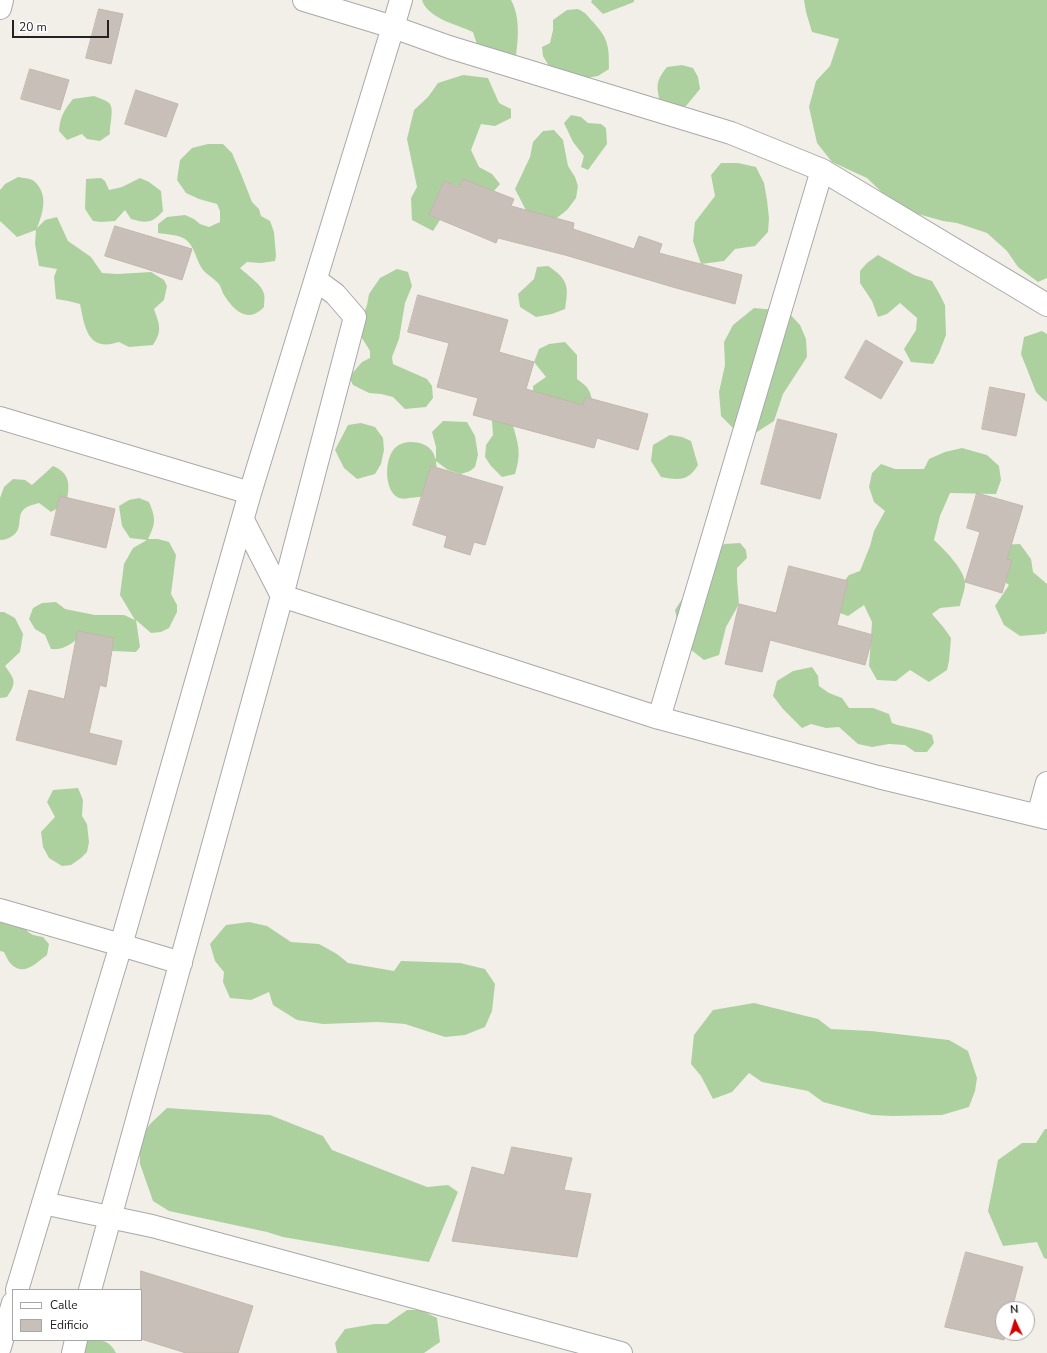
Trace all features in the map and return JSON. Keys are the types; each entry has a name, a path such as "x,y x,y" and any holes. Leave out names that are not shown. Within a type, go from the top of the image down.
{"street":[{"path":"0,8 2,0"},
{"path":"304,0 393,27 449,47 731,133 822,170 1047,305"},
{"path":"17,1289 120,944 250,493 400,0"},
{"path":"659,718 822,170"},
{"path":"90,1289 282,596 355,317 335,294 316,280"},
{"path":"0,418 250,493"},
{"path":"243,520 282,596 659,718 878,777 1042,817 1047,783"},
{"path":"0,910 120,944 181,964"},
{"path":"43,1203 111,1216 152,1226 621,1353"},
{"path":"0,1347 12,1306"},
{"path":"73,1353 76,1341"}],"green space":[{"path":"422,0 511,0 516,15 518,31 515,62 480,54 473,32 436,16 430,12"},
{"path":"592,0 634,0 634,2 603,14 591,2"},
{"path":"804,0 1047,0 1047,278 1038,282 1018,267 1007,251 987,233 957,223 918,214 892,202 867,178 832,162 817,143 809,107 816,81 830,66 839,39 812,32"},
{"path":"578,9 587,15 603,34 607,44 609,62 609,69 598,76 580,79 550,68 543,56 542,47 550,43 553,30 553,20 567,10"},
{"path":"682,65 693,68 698,77 700,89 686,106 676,107 660,102 658,83 661,76 667,67"},
{"path":"463,75 488,78 499,103 511,109 511,118 495,126 481,124 471,150 479,167 492,174 500,184 493,192 473,191 452,184 434,204 440,220 433,231 412,220 411,198 417,187 407,139 414,110 428,97 438,83"},
{"path":"94,96 111,105 112,113 110,134 100,141 87,139 82,134 67,140 59,131 61,118 65,110 73,99"},
{"path":"571,115 581,117 588,123 601,124 606,128 607,144 588,170 581,167 584,156 573,142 564,123"},
{"path":"554,130 563,140 568,166 575,177 578,186 576,198 567,210 553,221 531,220 515,189 530,157 533,142 543,131"},
{"path":"208,144 223,144 232,153 252,202 259,209 261,216 270,221 274,232 275,261 261,263 247,262 240,268 263,290 264,307 252,315 242,313 232,306 224,295 219,284 201,267 193,249 185,239 158,233 158,224 167,217 185,215 194,219 200,224 209,227 220,222 220,211 217,204 199,199 186,193 177,180 180,160 192,148"},
{"path":"721,163 738,163 756,167 764,183 769,218 768,232 755,246 735,249 724,261 701,264 693,241 695,222 715,196 711,175"},
{"path":"18,177 34,181 42,192 43,210 37,228 45,220 57,217 68,241 91,257 102,273 118,274 151,272 164,280 167,286 164,300 154,309 159,323 159,331 153,345 129,347 119,342 101,344 94,341 86,330 80,304 56,299 54,277 57,269 39,266 35,244 36,230 17,237 0,221 0,190 5,184"},
{"path":"101,178 105,181 109,190 122,187 140,178 149,182 161,191 163,211 152,220 145,222 131,219 125,210 115,221 93,221 85,209 86,179"},
{"path":"878,255 914,275 932,281 939,293 945,305 946,335 933,364 911,362 904,349 916,330 917,318 900,303 887,314 878,317 872,301 860,283 860,271 867,263"},
{"path":"548,266 560,275 566,284 567,294 565,309 552,314 536,317 520,307 518,294 534,279 537,267"},
{"path":"397,269 408,272 412,286 405,303 399,339 392,357 393,364 427,379 432,386 433,398 426,407 405,409 393,397 369,393 353,385 349,377 362,362 370,358 370,351 362,338 362,318 369,294 380,278"},
{"path":"754,308 787,311 800,325 806,339 807,357 783,394 774,421 757,432 738,433 721,416 719,392 725,365 724,342 733,325"},
{"path":"1042,331 1047,334 1047,402 1036,392 1021,354 1024,337"},
{"path":"565,342 577,355 577,379 585,385 589,391 593,407 534,408 533,386 546,377 534,362 539,349 549,344"},
{"path":"504,418 512,422 519,454 515,474 502,477 491,466 485,457 486,445 493,435 492,421"},
{"path":"443,421 467,422 475,436 478,455 475,467 470,471 461,474 448,470 436,461 438,484 432,491 419,497 405,499 397,497 390,487 387,473 389,458 392,452 400,444 415,442 429,448 433,452 436,459 436,447 432,432"},
{"path":"361,423 375,427 383,438 384,450 381,464 375,474 357,479 344,468 335,450 348,425"},
{"path":"670,435 682,437 691,441 698,465 694,471 686,477 673,479 661,477 651,461 653,445"},
{"path":"962,448 987,455 999,466 1001,480 996,494 950,493 940,516 934,540 958,566 965,584 960,606 940,608 932,614 951,638 947,670 929,682 910,670 896,681 877,680 869,666 872,622 864,605 848,616 840,613 835,593 849,575 860,571 874,531 885,511 874,502 869,487 872,473 881,464 895,469 924,469 929,459 945,452"},
{"path":"53,466 63,472 68,481 66,503 51,512 39,503 28,506 21,514 19,526 14,534 9,538 0,540 0,498 4,487 13,479 25,480 32,485"},
{"path":"139,498 149,502 154,517 153,529 148,539 158,539 169,542 176,555 171,594 177,605 177,612 169,628 161,632 151,633 136,620 140,647 136,652 112,651 100,641 76,640 65,647 51,649 45,635 35,629 29,619 33,608 42,603 56,602 65,609 95,615 124,615 135,620 120,595 124,564 133,548 147,540 130,538 122,526 119,506 129,500"},
{"path":"740,543 746,550 747,558 737,568 739,604 726,627 719,655 704,660 690,649 680,632 675,610 686,593 724,544"},
{"path":"1020,544 1031,559 1033,572 1047,584 1047,631 1045,634 1020,636 1004,625 995,606 1009,585 996,576 999,545"},
{"path":"0,612 4,612 15,618 23,634 20,652 5,666 14,681 12,688 7,697 0,698"},
{"path":"812,667 818,676 819,686 829,693 842,698 849,708 873,708 889,714 892,723 917,729 932,735 934,743 927,752 915,752 905,745 889,744 872,747 858,744 839,727 826,728 811,724 802,728 783,709 773,696 777,681 793,671"},
{"path":"78,788 83,800 82,816 87,824 89,842 87,852 71,865 62,866 49,858 43,847 41,832 55,817 47,802 53,790"},
{"path":"0,921 23,924 30,934 43,937 49,944 47,955 30,967 25,969 16,968 10,963 4,952 0,951"},
{"path":"249,922 267,926 291,942 319,944 337,954 348,963 394,971 401,961 460,963 485,969 495,984 492,1011 485,1027 465,1035 445,1037 405,1024 378,1022 323,1024 297,1020 273,1005 269,992 251,1000 230,998 223,982 224,972 215,961 210,944 226,925"},
{"path":"754,1003 818,1019 831,1029 871,1031 949,1040 968,1051 977,1078 975,1091 969,1107 942,1115 872,1115 823,1102 808,1091 762,1082 749,1073 732,1092 713,1099 701,1076 691,1064 694,1035 713,1010"},
{"path":"167,1108 270,1115 323,1136 332,1150 427,1187 448,1185 458,1192 429,1262 283,1237 267,1232 169,1211 153,1201 140,1164 139,1138 151,1123"},
{"path":"1045,1129 1047,1129 1047,1259 1044,1258 1037,1242 1003,1246 988,1211 998,1160 1022,1143 1036,1143"},
{"path":"407,1310 421,1310 437,1318 440,1342 424,1353 337,1353 335,1343 345,1329 374,1324 387,1324"},
{"path":"75,1341 104,1341 113,1348 116,1353 67,1353"}],"building":[{"path":"99,9 123,14 111,64 86,58"},
{"path":"30,69 69,80 60,110 21,99"},
{"path":"136,90 178,104 166,137 125,124"},
{"path":"463,179 514,199 511,206 574,223 573,229 634,249 639,236 662,244 659,253 742,275 735,304 565,255 498,238 496,243 429,215 444,181 459,187"},
{"path":"115,226 192,249 182,280 105,256"},
{"path":"418,295 508,320 499,352 534,362 526,389 583,405 585,397 648,414 638,450 597,438 594,448 473,415 478,398 437,387 449,343 408,332"},
{"path":"866,340 903,362 881,399 845,378"},
{"path":"990,387 1025,394 1016,436 982,429"},
{"path":"778,419 837,434 820,499 761,484"},
{"path":"431,466 503,487 485,545 474,542 470,555 444,547 447,536 413,525"},
{"path":"977,493 1023,506 1007,559 1012,560 1002,593 965,582 980,532 967,528"},
{"path":"60,496 115,509 106,548 51,535"},
{"path":"789,566 848,581 837,625 873,635 865,665 770,640 762,672 725,664 739,604 776,613"},
{"path":"78,631 114,638 106,687 100,685 89,733 122,741 116,765 16,740 29,690 64,699"},
{"path":"512,1147 572,1158 564,1190 591,1194 577,1257 452,1241 472,1167 504,1175"},
{"path":"966,1252 1023,1267 1014,1301 995,1301 995,1338 945,1327"},
{"path":"141,1271 253,1306 238,1353 186,1353 142,1339"}]}
